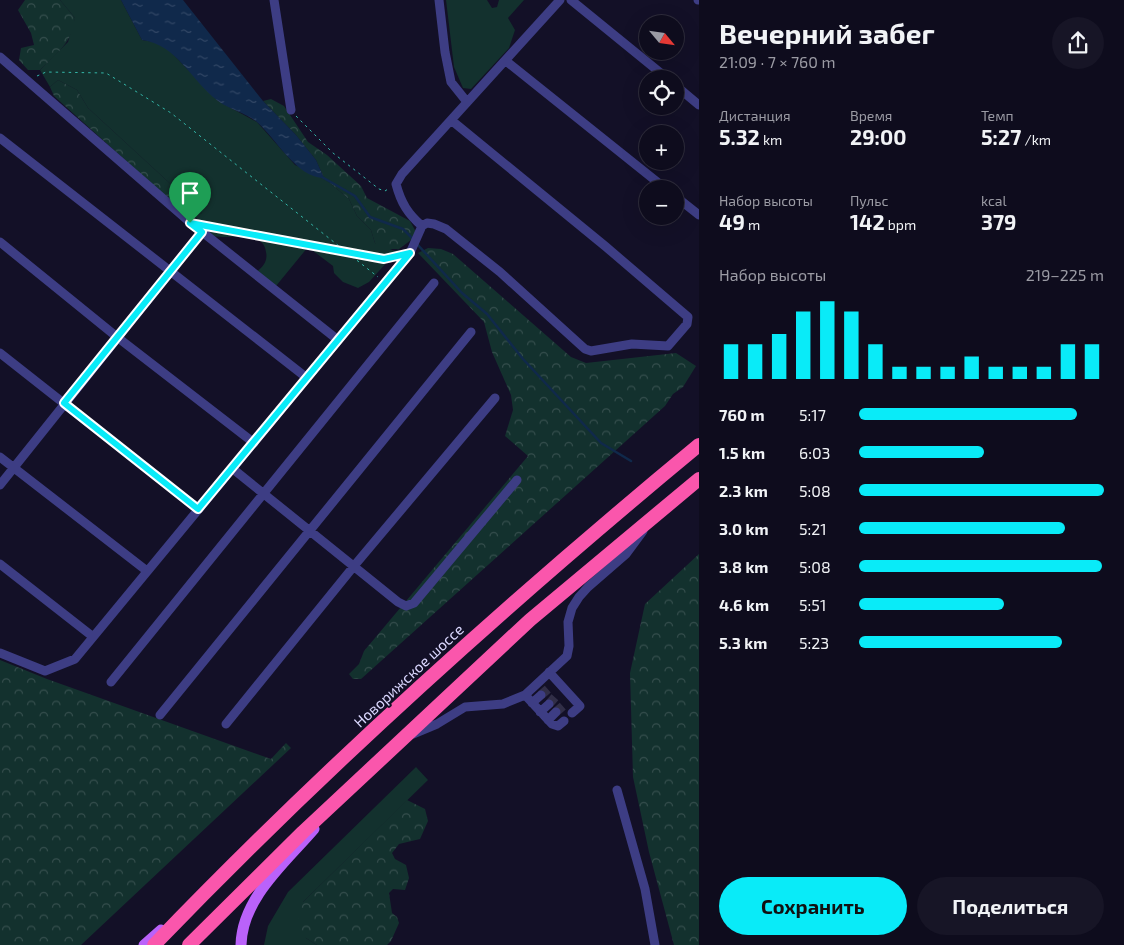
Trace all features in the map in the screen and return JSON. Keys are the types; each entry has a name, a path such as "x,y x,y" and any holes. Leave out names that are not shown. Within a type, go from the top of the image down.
{"highway":[{"name":"Новорижское шоссе","path":"154,945 204,893 342,759 514,600 699,445"},
{"path":"190,945 263,870 530,620 699,479"}],"main road":[{"path":"240,945 249,908 268,882 348,790"},
{"path":"144,945 204,893"}],"street":[{"path":"274,0 291,110"},
{"path":"438,0 451,82 467,102"},
{"path":"422,226 410,215 401,201 396,184 402,174 560,0"},
{"path":"572,0 657,70"},
{"path":"0,57 190,223 338,340"},
{"path":"506,61 655,180"},
{"path":"684,92 699,105"},
{"path":"0,653 45,671 75,660 92,636 233,469 385,283 411,250 422,226 427,223 446,229 500,272 585,349 591,351 632,344 668,346 688,324 688,317 605,246 450,120"},
{"path":"0,138 307,378"},
{"path":"684,203 699,215"},
{"path":"0,485 202,232"},
{"path":"0,242 117,337 254,443"},
{"path":"111,682 434,283"},
{"path":"160,715 470,332"},
{"path":"0,353 198,509"},
{"path":"226,724 354,566 495,398"},
{"path":"0,456 147,571"},
{"path":"233,469 398,602 406,606 414,603 517,480"},
{"path":"406,737 437,724 465,707 503,704 524,695 567,656 569,646 567,634 572,608 588,587 626,554 650,520"},
{"path":"0,564 92,636"},
{"path":"549,672 580,706 572,713"},
{"path":"549,688 557,681"},
{"path":"556,696 564,689"},
{"path":"524,695 548,720 558,726 564,721"},
{"path":"532,703 541,695"},
{"path":"564,705 572,697"},
{"path":"540,712 549,704"},
{"path":"548,720 556,712"},
{"path":"617,790 645,889 655,945"}],"path":[{"path":"27,80 46,72 106,73 171,113 385,283"},
{"path":"291,110 306,128 333,153 379,189 385,191 396,184"},
{"path":"190,223 384,259 411,250"}],"green space":[{"path":"25,0 60,0 75,18 74,26 67,41 58,53 40,70 28,70 19,60 21,48 34,45 31,33 18,10"},
{"path":"60,0 121,0 142,40 154,42 167,48 218,101 257,122 295,165 324,178 349,199 357,216 371,230 375,243 395,251 399,249 369,282 358,288 343,282 334,273 333,266 308,247 276,286 256,272 266,261 266,252 258,240 252,237 220,237 211,235 195,216 202,213 88,108 77,90 58,80 50,87 40,70 68,42 75,18"},
{"path":"446,0 487,0 492,8 497,7 499,0 524,0 508,18 515,30 509,48 471,89 463,88 454,67"},
{"path":"58,80 77,90 88,108 202,213 195,216 184,213 54,96 50,87"},
{"path":"271,99 284,106 308,142 327,155 361,186 367,198 410,221 416,232 411,240 399,249 382,249 375,243 371,230 357,216 349,199 324,178 316,160 296,135 263,101"},
{"path":"428,248 441,249 453,254 571,357 586,363 676,353 696,366 683,387 673,394 665,406 361,679 353,679 349,674 359,664 364,651 528,456 505,436 513,410 511,395 492,352 484,322 418,253"},
{"path":"699,554 699,945 674,945 649,852 633,777 630,673 645,604"},
{"path":"0,660 47,679 271,759 286,743 291,748 81,945 0,945"},
{"path":"416,767 428,780 303,902 306,938 317,945 264,945 268,926 288,892"},
{"path":"407,800 425,809 428,821 420,839 399,844 392,853 395,859 406,865 409,878 405,890 393,889 389,893 392,913 397,917 399,923 391,941 387,945 317,945 306,938 299,928 298,916 303,902"}],"water":[{"path":"121,0 183,0 263,101 296,135 316,160 324,178 305,172 296,165 258,123 218,101 208,93 175,56 154,43 142,40"}],"waterway":[{"path":"322,177 355,196 370,217 403,229 414,240"},
{"path":"417,244 462,293 487,314 523,359 601,443 631,461"}],"tunnel":[{"path":"541,695 549,688"},
{"path":"549,704 556,696"},
{"path":"556,712 564,705"}],"route":[{"path":"190,223 384,259 410,253 198,509 64,403 202,232 190,223"}]}
